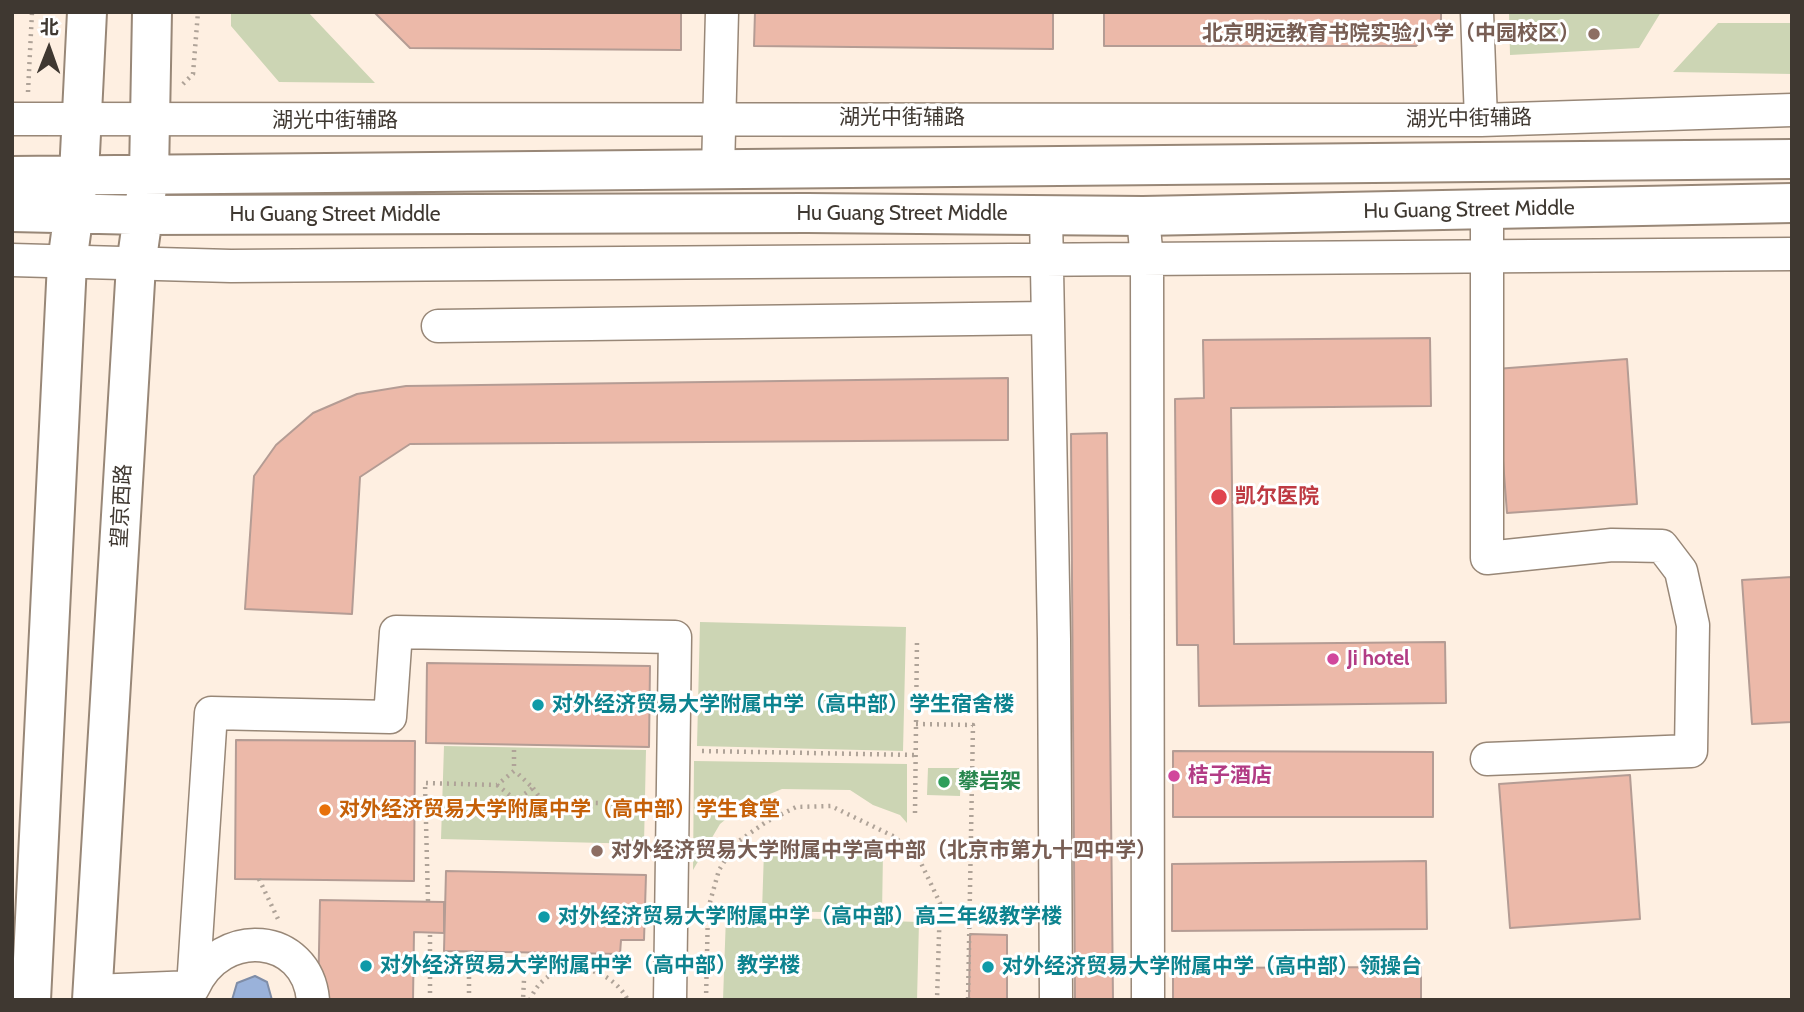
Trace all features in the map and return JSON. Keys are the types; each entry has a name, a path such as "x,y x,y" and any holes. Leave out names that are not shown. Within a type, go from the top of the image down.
{"main road":[{"path":"31,1000 67,263 79,174 87,12"},
{"name":"望京西路","path":"92,995 136,265 149,174 152,12"},
{"name":"Hu Guang Street Middle","path":"12,176 1792,159"},
{"name":"Hu Guang Street Middle","path":"12,212 75,215 807,213 1143,216 1792,203"}],"street":[{"path":"718,170 722,12"},
{"path":"1477,12 1481,120"},
{"name":"湖光中街辅路","path":"12,119 1481,120 1792,110"},
{"path":"1487,209 1487,558 1612,545 1662,546 1681,571 1693,625 1691,751 1487,759"},
{"path":"807,213 808,262"},
{"path":"1046,216 1054,639 1056,1000"},
{"path":"1143,216 1147,261 1148,1000"},
{"path":"12,260 136,265 1147,261 1792,254"},
{"path":"438,326 1047,318"},
{"path":"192,994 211,713 390,717 396,632 675,637 670,1000"},
{"path":"192,994 201,971 215,957 232,948 250,944 269,947 299,965 308,979 313,1000"},
{"path":"92,995 192,994"}],"path":[{"path":"915,813 917,639"},
{"path":"916,724 973,725 968,1000"},
{"path":"514,745 514,771 533,788 543,802 672,804"},
{"path":"673,751 916,755"},
{"path":"498,785 514,771"},
{"path":"428,901 425,783 498,785 516,800 533,788"},
{"path":"706,1000 708,909 719,870 736,843 766,822 796,807 831,806 895,836 920,863 940,903 937,1000"},
{"path":"430,932 430,1000"},
{"path":"470,1000 469,958 525,960 523,1000"},
{"path":"530,1000 541,980 560,970 581,967 595,969 620,986 628,1000"}],"green space":[{"path":"231,12 308,12 375,83 279,82 231,26"},
{"path":"1509,12 1661,12 1639,48 1510,55"},
{"path":"1718,23 1792,23 1792,74 1673,72"},
{"path":"700,622 906,627 903,751 697,746"},
{"path":"444,746 646,750 644,844 441,839"},
{"path":"694,761 907,764 907,823 900,815 873,805 850,790 782,789 743,805 720,824 693,870"},
{"name":"攀岩架","path":"928,768 961,768 960,796 927,795"},
{"path":"764,851 883,853 882,913 762,911"},
{"path":"726,916 919,922 917,1000 723,1000"}],"water":[{"path":"255,976 267,982 272,1000 232,1000 237,983"}],"building":[{"path":"374,12 681,12 681,50 410,48"},
{"path":"755,12 1053,12 1053,49 754,46"},
{"path":"1104,12 1441,12 1441,20 1416,46 1104,46"},
{"path":"1430,338 1431,406 1231,408 1234,644 1445,642 1446,703 1199,706 1198,645 1177,645 1175,399 1204,398 1203,340"},
{"path":"1627,359 1637,504 1507,513 1496,369"},
{"path":"1008,378 1008,440 410,444 360,477 352,614 245,609 254,476 276,445 313,413 357,394 406,386"},
{"path":"1107,433 1113,1000 1075,1000 1071,434"},
{"path":"1792,577 1792,722 1752,724 1742,580"},
{"name":"对外经济贸易大学附属中学（高中部）学生宿舍楼","path":"427,663 650,666 649,747 426,743"},
{"name":"对外经济贸易大学附属中学（高中部）学生食堂","path":"236,740 415,741 414,881 235,879"},
{"path":"1173,751 1433,752 1433,817 1173,817"},
{"path":"1630,775 1640,919 1510,928 1499,784"},
{"path":"1426,861 1427,929 1172,931 1172,864"},
{"name":"对外经济贸易大学附属中学（高中部）高三年级教学楼","path":"446,871 646,875 644,940 621,940 620,954 444,951"},
{"name":"对外经济贸易大学附属中学（高中部）教学楼","path":"320,900 444,902 444,933 414,932 413,1000 318,1000"},
{"name":"对外经济贸易大学附属中学（高中部）领操台","path":"970,934 1007,935 1007,1000 969,1000"},
{"path":"1421,967 1421,1000 1173,1000 1173,968"}],"place":[{"name":"北京明远教育书院实验小学（中园校区）","path":"1594,34"},
{"name":"凯尔医院","path":"1219,497"},
{"name":"Ji hotel","path":"1333,659"},
{"name":"对外经济贸易大学附属中学（高中部）学生宿舍楼","path":"538,705"},
{"name":"桔子酒店","path":"1174,776"},
{"name":"攀岩架","path":"944,782"},
{"name":"对外经济贸易大学附属中学（高中部）学生食堂","path":"325,810"},
{"name":"对外经济贸易大学附属中学高中部（北京市第九十四中学）","path":"597,851"},
{"name":"对外经济贸易大学附属中学（高中部）高三年级教学楼","path":"544,917"},
{"name":"对外经济贸易大学附属中学（高中部）教学楼","path":"366,966"},
{"name":"对外经济贸易大学附属中学（高中部）领操台","path":"988,967"}]}
